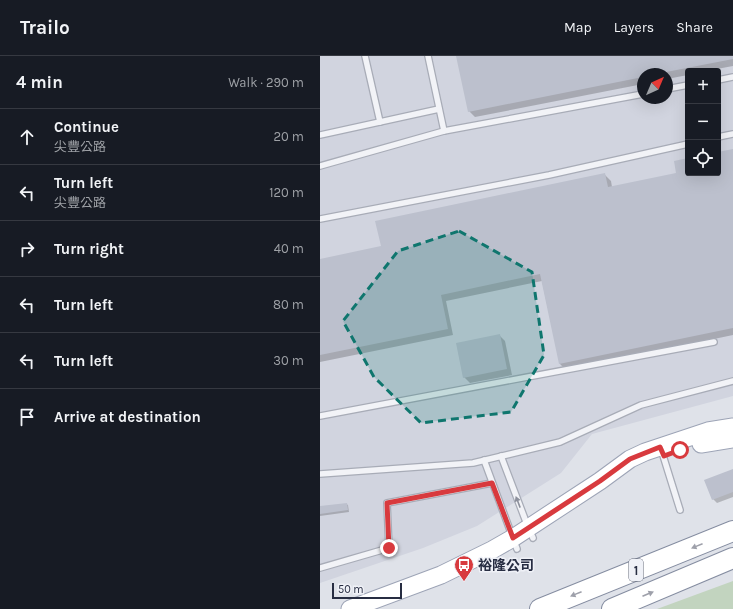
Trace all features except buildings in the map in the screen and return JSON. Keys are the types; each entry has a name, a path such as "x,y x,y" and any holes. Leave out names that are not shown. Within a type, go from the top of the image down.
{"highway":[{"name":"1","path":"540,609 733,531"},
{"name":"1","path":"612,609 733,558"}],"main road":[{"path":"378,609 446,583 515,543 604,487 651,460 662,451 708,431 733,427"},
{"path":"662,451 680,450 711,442 733,439"},
{"path":"350,609 440,575 515,543"}],"lane":[{"path":"365,56 380,122"},
{"path":"428,56 444,131"},
{"path":"721,79 733,77"},
{"path":"673,88 685,86"},
{"path":"320,166 444,131 637,95"},
{"path":"320,134 439,109"},
{"path":"721,136 733,134"},
{"path":"320,219 549,176 685,145"},
{"path":"320,416 714,342"},
{"path":"320,474 473,463 560,442 641,405 733,381"},
{"path":"662,451 680,510"},
{"path":"501,456 531,533"},
{"path":"484,460 515,543"},
{"path":"320,568 389,548 387,503 492,483"}],"highlighted area":[{"path":"459,231 532,272 544,355 511,412 421,423 374,377 343,321 398,251"}],"shaded area":[{"path":"320,56 733,56 733,396 592,434 561,473 477,526 423,548 320,583"}],"green space":[{"path":"733,581 733,609 657,609"}],"place":[{"name":"裕隆公司","path":"464,582"}],"route":[{"path":"389,548 387,503 492,483 513,538 600,481 630,459 660,447 664,456 680,450"}]}
